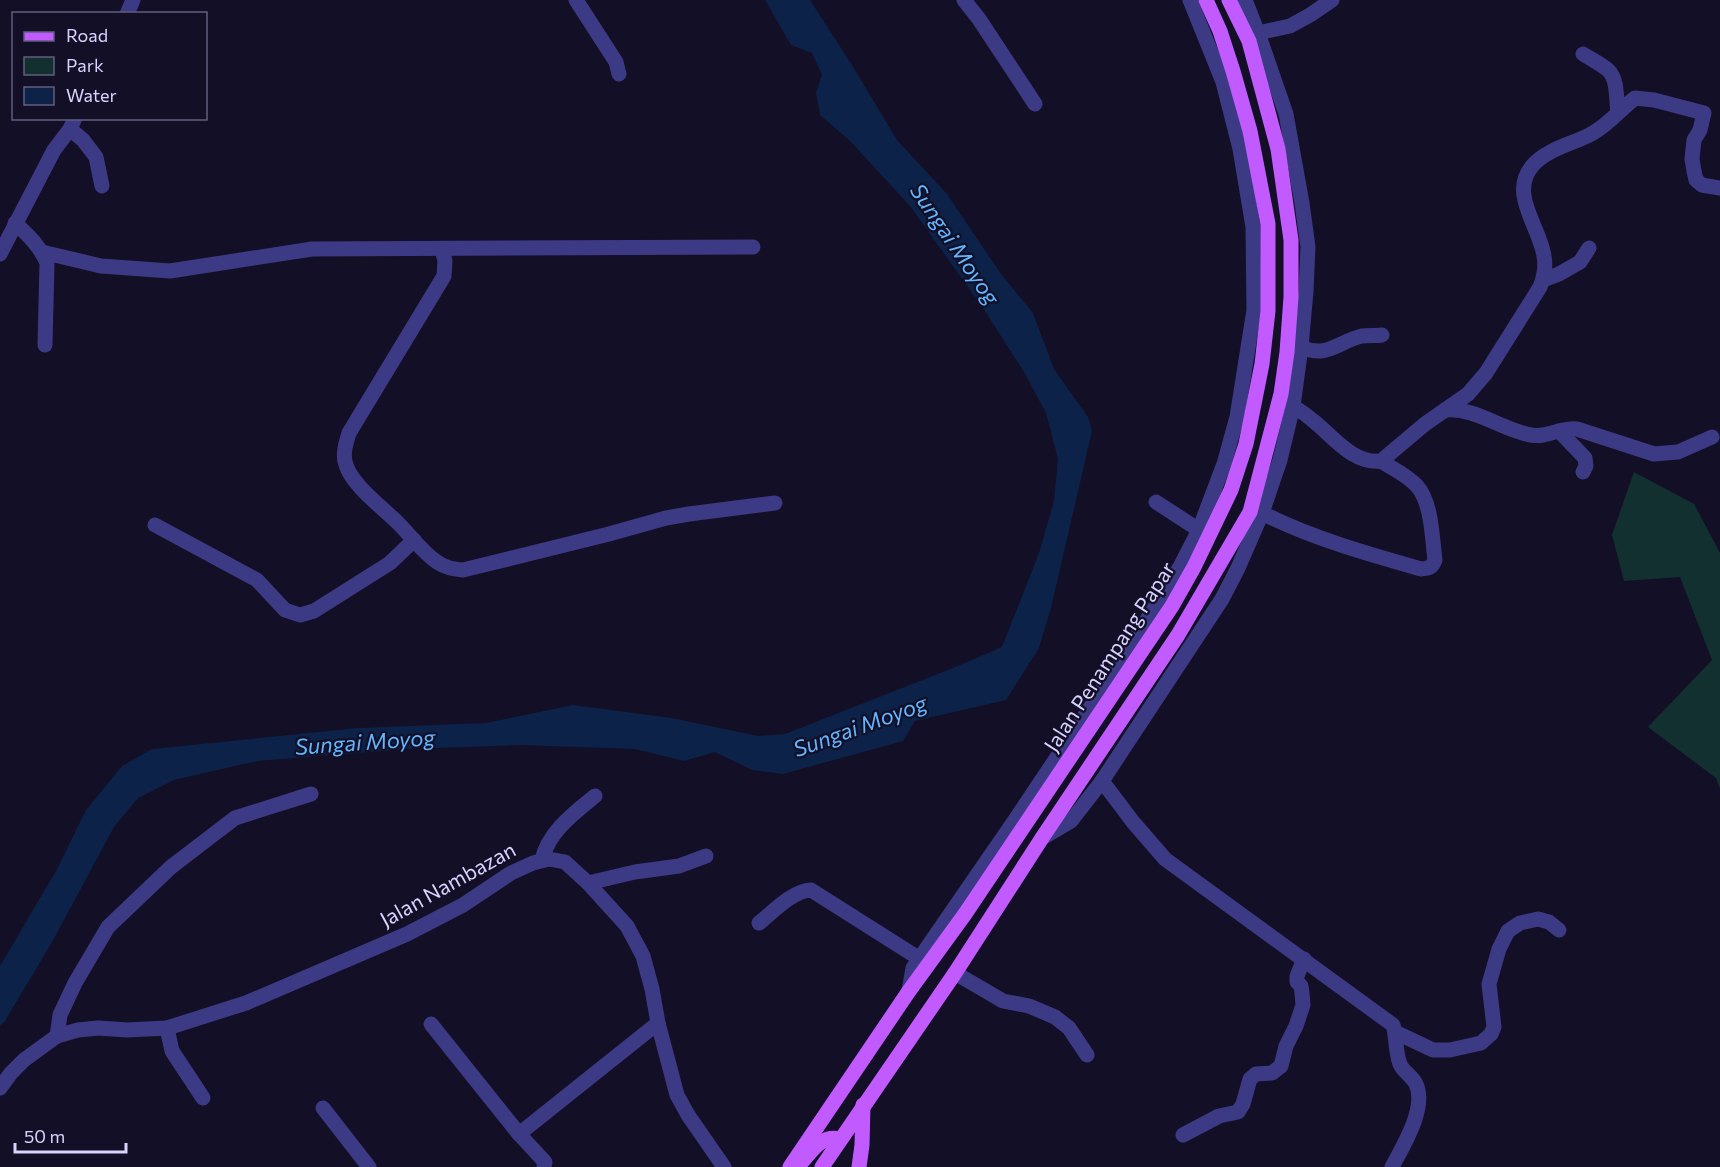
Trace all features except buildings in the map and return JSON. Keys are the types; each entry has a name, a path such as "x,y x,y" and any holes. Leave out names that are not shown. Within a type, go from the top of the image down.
{"main road":[{"name":"Jalan Penampang Papar","path":"790,1167 909,991 965,914 1172,606 1194,567 1231,490 1246,444 1262,364 1268,311 1268,224 1250,131 1220,32 1206,0"},
{"name":"Jalan Penampang Papar","path":"822,1167 955,973 1178,635 1250,512 1281,394 1291,297 1291,240 1278,149 1249,41 1229,0"},
{"path":"859,1167 863,1105"},
{"path":"797,1167 823,1141 830,1137 840,1139"}],"street":[{"path":"576,0 616,62 619,74"},
{"path":"964,0 1035,104"},
{"path":"909,991 913,968 1116,669 1180,567 1199,530 1224,464 1241,397 1254,310 1253,227 1240,149 1223,82 1190,0"},
{"path":"1042,838 1071,821 1102,782 1228,601 1238,568 1262,513 1280,460 1293,406 1301,347 1308,247 1286,114 1245,0"},
{"path":"1258,33 1290,26 1332,0"},
{"path":"1583,54 1612,75 1618,112"},
{"path":"1293,406 1347,451 1361,459 1376,462 1381,461 1425,424 1468,394 1486,373 1543,280 1544,255 1527,212 1524,196 1527,173 1534,164 1551,152 1594,133 1635,98 1654,100 1704,113 1700,130 1694,140 1692,159 1694,171 1696,180 1702,185 1720,189"},
{"path":"0,254 54,150 72,124 96,157 102,186"},
{"path":"15,223 34,241 47,263 45,345"},
{"path":"42,252 101,266 170,271 312,249 753,247"},
{"path":"1543,280 1580,262 1589,248"},
{"path":"442,249 445,261 444,276 356,421 345,445 346,465 350,474 424,551 447,568 463,570 666,518 776,503"},
{"path":"1301,347 1310,351 1321,351 1362,336 1382,335"},
{"path":"1445,410 1462,410 1534,435 1543,436 1570,428 1577,429 1654,454 1678,452 1712,437"},
{"path":"1559,431 1585,458 1586,466 1583,472"},
{"path":"1262,513 1296,529 1372,555 1421,569 1429,568 1433,566 1435,560 1427,506 1423,496 1417,486 1381,461"},
{"path":"1156,502 1199,530"},
{"path":"155,525 256,580 285,610 300,615 314,611 390,563 414,540"},
{"path":"1102,782 1165,859 1393,1025 1401,1066 1414,1080 1419,1094 1415,1118 1406,1142 1392,1167"},
{"path":"57,1036 60,1015 75,983 108,927 171,867 235,818 311,794"},
{"path":"542,860 543,851 551,838 568,818 595,796"},
{"path":"588,883 634,872 679,866 706,856"},
{"name":"Jalan Nambazan","path":"0,1088 24,1060 57,1036 78,1030 98,1028 127,1030 167,1028 246,1003 407,934 463,905 510,873 549,859 565,862 588,883 627,926 643,956 676,1095 724,1167"},
{"path":"759,923 792,897 807,890 920,959"},
{"path":"1395,1032 1433,1050 1450,1050 1481,1043 1491,1034 1494,1027 1489,984 1499,949 1508,931 1520,923 1538,919 1549,922 1559,930"},
{"path":"1183,1135 1219,1116 1238,1112 1243,1104 1250,1079 1256,1074 1272,1073 1281,1066 1286,1046 1303,1005 1301,986 1297,982 1297,976 1304,959"},
{"path":"955,973 1003,1001 1029,1006 1055,1017 1069,1028 1088,1055"},
{"path":"519,1134 658,1023"},
{"path":"431,1024 519,1134 543,1160 546,1165 544,1167"},
{"path":"167,1028 172,1051 203,1098"},
{"path":"323,1108 369,1167"}],"green space":[{"path":"1634,472 1694,504 1720,553 1720,789 1716,778 1648,727 1712,660 1680,577 1624,581 1612,535"}],"water":[{"name":"Sungai Moyog","path":"765,0 810,0 897,140 947,194 1001,274 1033,313 1054,369 1088,417 1092,431 1051,608 1039,648 1006,700 915,721 903,741 783,774 752,770 715,752 684,761 635,749 521,745 407,749 257,761 174,780 138,798 114,827 51,944 0,1026 0,966 56,871 86,810 122,766 152,749 358,728 486,723 573,705 672,718 758,736 785,734 1002,647 1039,553 1054,501 1058,459 1046,413 1024,372 983,308 910,206 849,140 820,115 816,93 822,75 812,53 791,45"}]}
